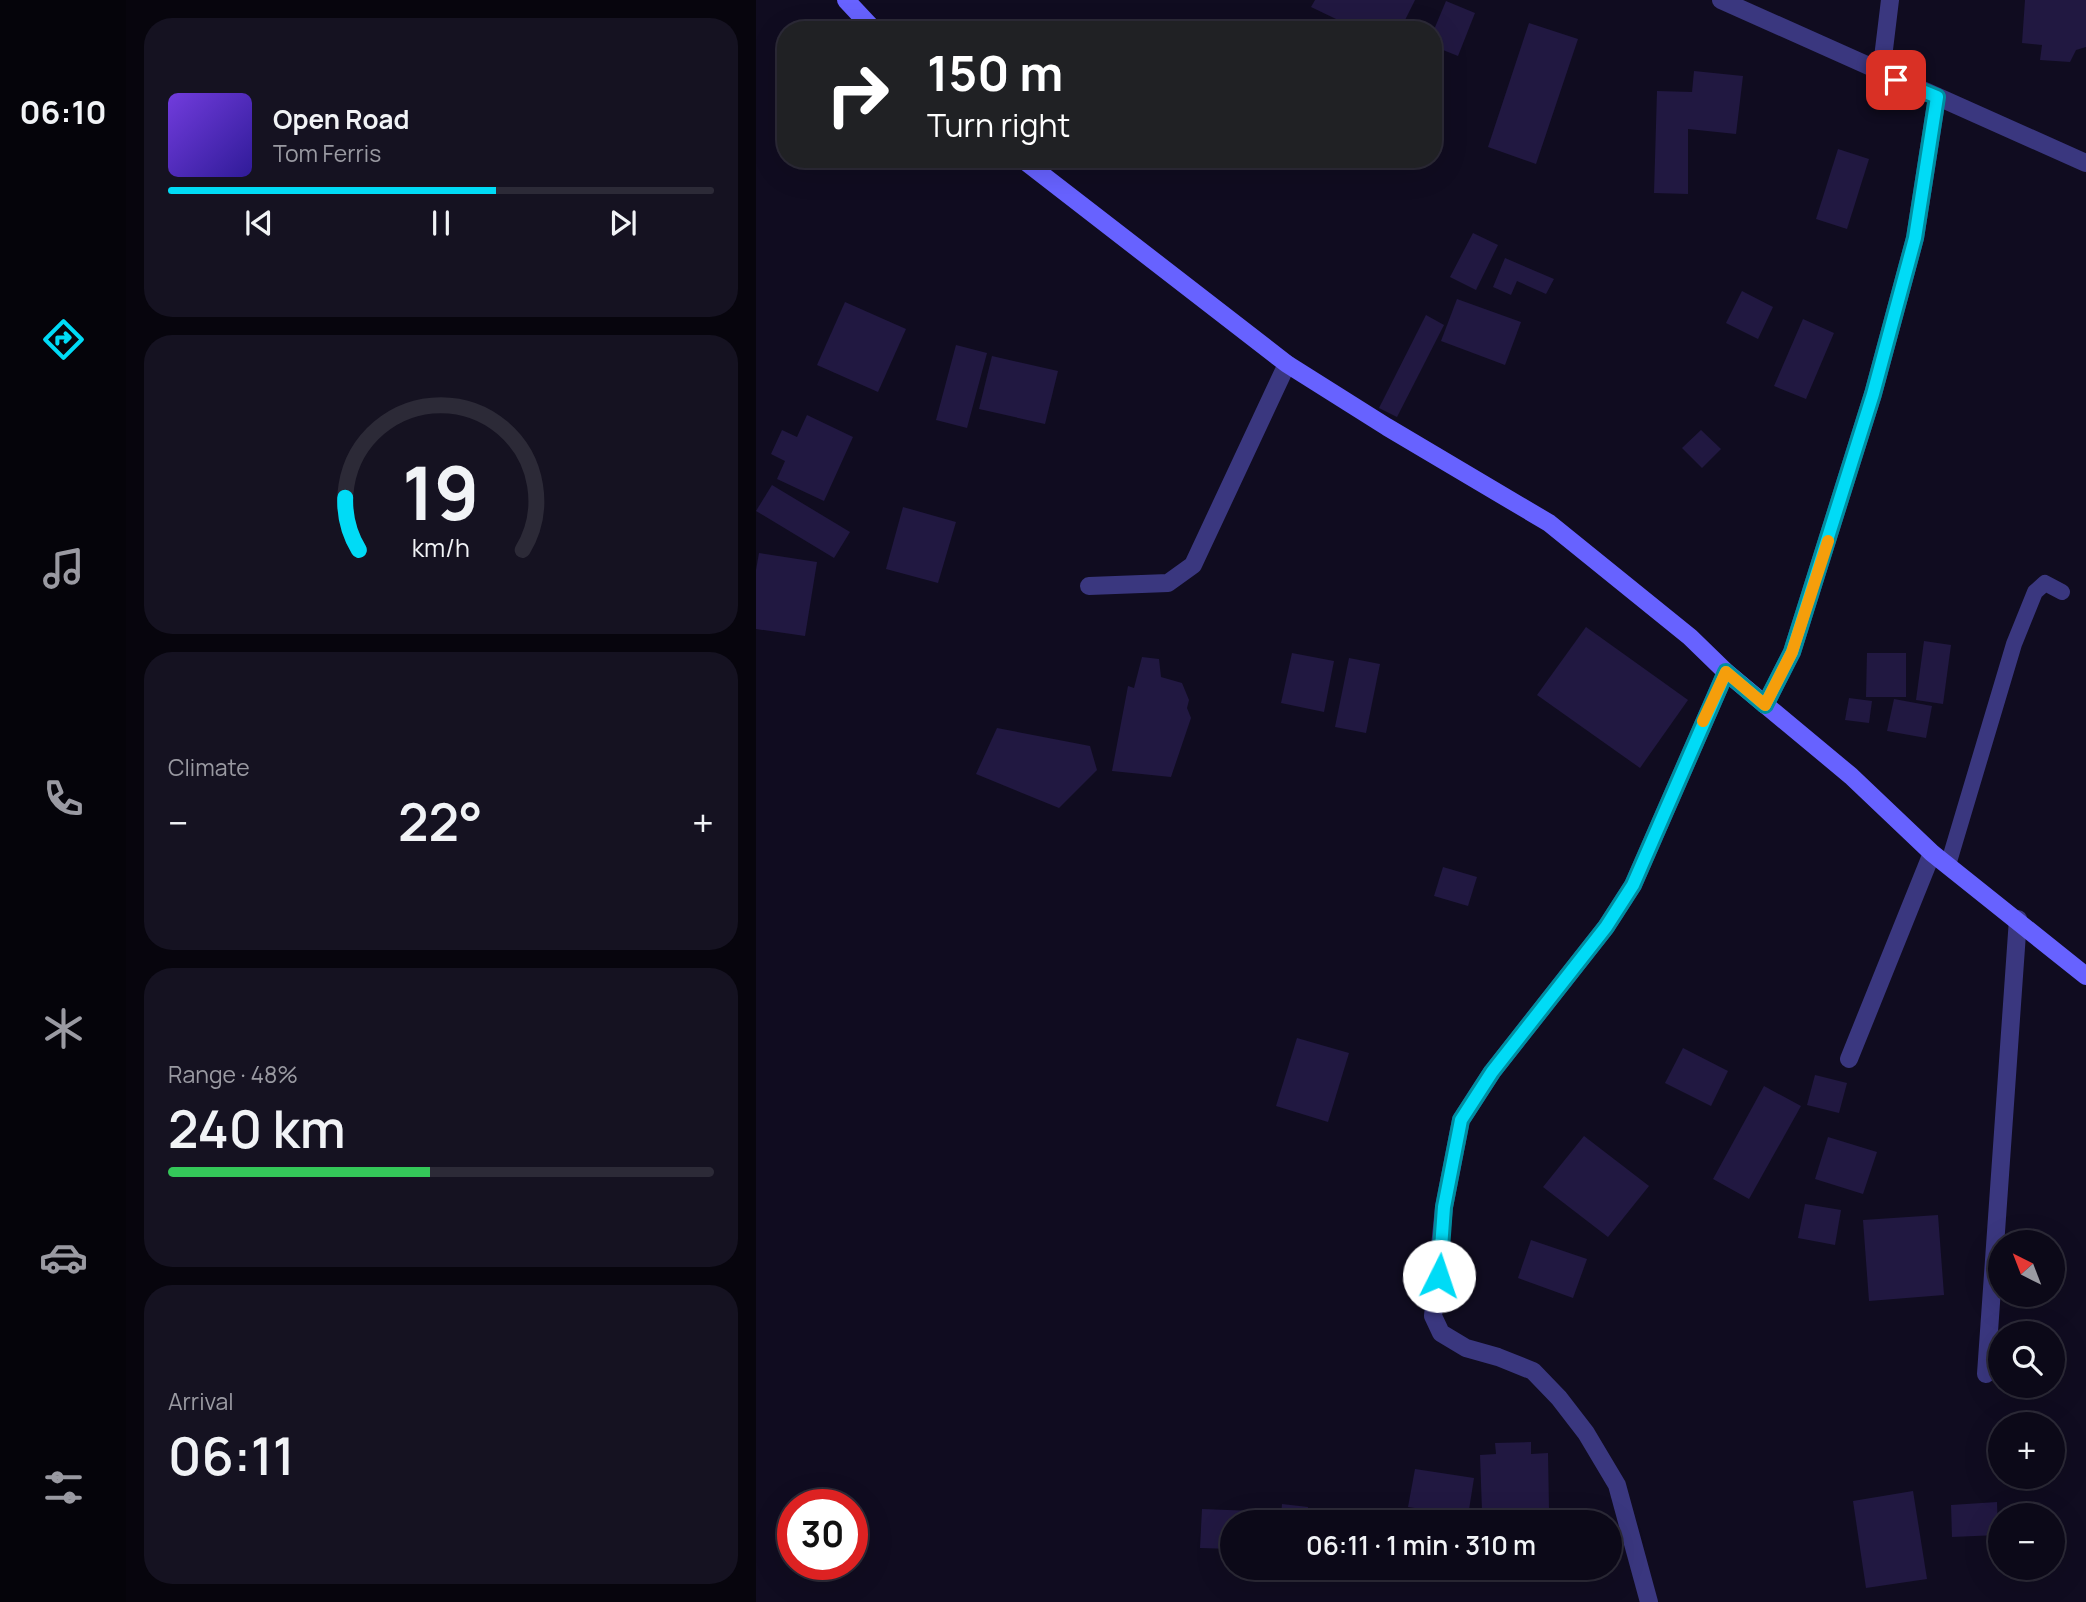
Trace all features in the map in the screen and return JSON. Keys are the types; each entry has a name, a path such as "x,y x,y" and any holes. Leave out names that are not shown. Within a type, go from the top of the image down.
{"street":[{"path":"846,0 866,21"},
{"path":"1721,0 1881,74 2086,163"},
{"path":"1881,74 1890,0"},
{"path":"1765,705 1792,652 1873,394 1915,238 1937,97"},
{"path":"1034,168 1287,364 1549,523 1690,637 1726,672 1851,776 1932,853 2018,919 2086,976"},
{"path":"1089,586 1168,583 1193,565 1287,364"},
{"path":"1649,1602 1618,1485 1586,1433 1559,1398 1533,1371 1499,1357 1466,1348 1441,1333 1433,1316 1444,1207 1461,1120 1492,1072 1606,927 1633,885 1726,672"},
{"path":"1849,1059 1932,853"},
{"path":"1986,1374 2018,919"}],"lane":[{"path":"1948,865 2014,644 2035,592 2045,583 2062,592"}],"building":[{"path":"1315,0 1415,0 1404,21 1340,21 1311,7"},
{"path":"2025,0 2086,0 2086,47 2076,50 2070,62 2040,60 2042,45 2022,43"},
{"path":"1446,1 1475,13 1458,56 1442,50 1442,21 1438,21"},
{"path":"1529,23 1578,39 1536,164 1488,147"},
{"path":"1694,71 1743,76 1736,134 1688,129 1688,194 1654,193 1657,91 1692,92"},
{"path":"1838,149 1869,159 1847,229 1816,219"},
{"path":"1473,233 1498,245 1476,290 1450,277"},
{"path":"1505,258 1554,279 1546,294 1517,281 1511,295 1493,287"},
{"path":"1742,291 1773,307 1758,339 1726,323"},
{"path":"1457,299 1521,322 1505,365 1441,341"},
{"path":"845,302 906,329 878,392 817,365"},
{"path":"1426,315 1444,325 1397,417 1379,408"},
{"path":"1803,319 1834,333 1806,399 1774,386"},
{"path":"956,345 987,353 967,428 936,420"},
{"path":"992,356 1058,371 1045,424 979,409"},
{"path":"807,415 853,437 824,501 777,479 785,461 771,454 782,430 797,437"},
{"path":"1701,430 1721,449 1702,468 1682,448"},
{"path":"772,485 850,532 834,558 756,511"},
{"path":"903,507 956,522 938,583 886,569"},
{"path":"759,553 817,562 805,636 756,629 756,570"},
{"path":"1586,627 1688,700 1640,768 1537,695"},
{"path":"1924,641 1951,645 1943,704 1916,700"},
{"path":"1292,653 1334,661 1324,712 1281,703"},
{"path":"1867,653 1906,653 1906,697 1866,697"},
{"path":"1142,657 1159,659 1161,677 1182,683 1189,700 1187,708 1191,718 1171,777 1112,771 1128,686 1134,688"},
{"path":"1349,658 1380,664 1366,733 1335,727"},
{"path":"1849,698 1872,701 1869,723 1845,720"},
{"path":"1894,699 1932,706 1926,738 1887,731"},
{"path":"997,728 1090,746 1097,770 1059,808 976,774"},
{"path":"1443,867 1477,877 1468,906 1434,896"},
{"path":"1297,1038 1349,1053 1328,1122 1276,1106"},
{"path":"1683,1048 1728,1071 1711,1106 1665,1083"},
{"path":"1815,1075 1847,1083 1839,1113 1807,1105"},
{"path":"1764,1086 1801,1106 1749,1199 1713,1179"},
{"path":"1584,1136 1649,1186 1608,1237 1543,1187"},
{"path":"1828,1137 1877,1152 1863,1194 1815,1179"},
{"path":"1805,1204 1841,1210 1835,1245 1798,1238"},
{"path":"1938,1215 1944,1295 1869,1301 1863,1220"},
{"path":"1531,1240 1587,1259 1573,1298 1518,1278"},
{"path":"1531,1442 1531,1454 1548,1453 1549,1509 1482,1510 1480,1455 1496,1454 1495,1443"},
{"path":"1415,1469 1474,1478 1469,1510 1408,1507"},
{"path":"1913,1491 1927,1579 1866,1588 1853,1501"},
{"path":"1997,1502 1988,1503 1988,1535 1952,1537 1951,1505"},
{"path":"1282,1504 1308,1507 1308,1510 1281,1510"},
{"path":"1202,1509 1228,1510 1220,1510 1220,1549 1200,1548"}],"slow traffic":[{"path":"1703,721 1726,672 1765,705 1792,652 1828,541"}],"route":[{"path":"1439,1276 1444,1207 1461,1120 1492,1072 1606,927 1633,885 1726,672 1765,705 1792,652 1873,394 1915,238 1937,97 1896,80"}]}
